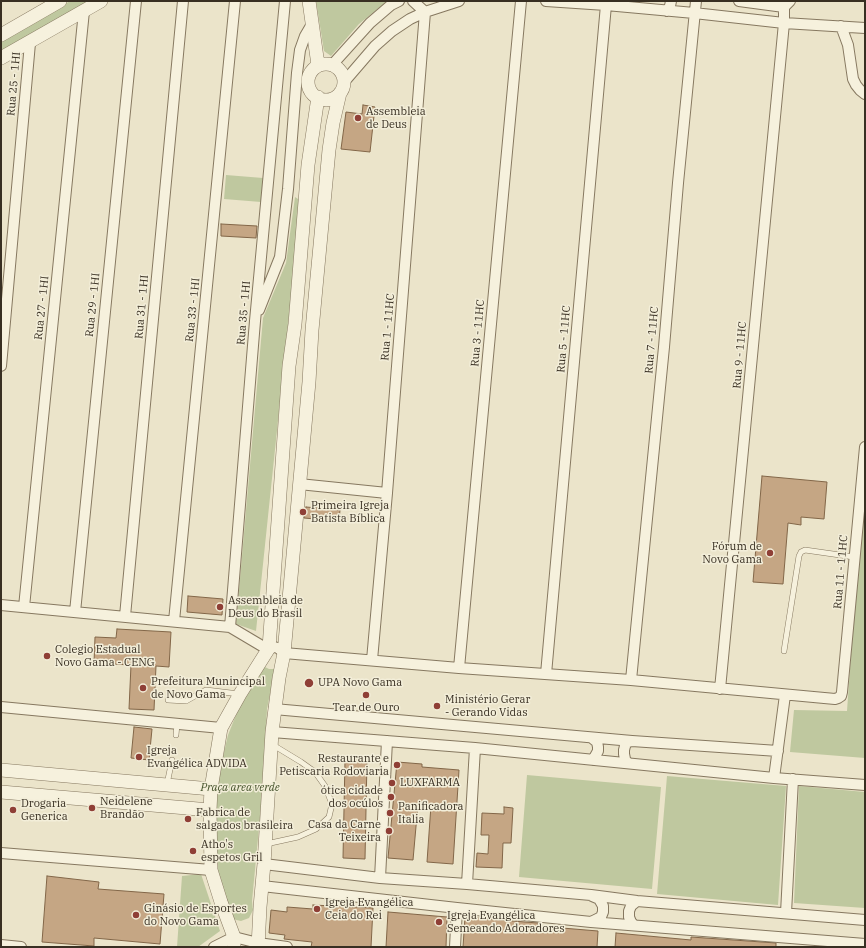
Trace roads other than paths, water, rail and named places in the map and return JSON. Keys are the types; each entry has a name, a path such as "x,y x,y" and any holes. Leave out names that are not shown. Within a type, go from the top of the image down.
{"street":[{"path":"1,35 60,1"},
{"path":"1,58 101,1"},
{"name":"Rua 29 - 1HI","path":"75,612 136,1"},
{"name":"Rua 31 - 1HI","path":"125,616 183,1"},
{"name":"Rua 33 - 1HI","path":"174,621 235,1"},
{"name":"Rua 35 - 1HI","path":"230,627 255,321 285,1"},
{"path":"309,1 318,65"},
{"path":"332,65 370,23 391,5 399,1"},
{"path":"413,1 425,12"},
{"path":"258,945 271,738 274,710 284,653 329,150 333,123 342,88 343,76 337,67 325,64 318,65 314,68 309,76 308,81 311,90 318,97 327,100 336,97 342,88 375,46 392,31 410,18 459,1"},
{"name":"Rua 3 - 11HC","path":"459,668 521,1"},
{"path":"546,1 694,13 784,23 865,28"},
{"path":"667,11 671,1"},
{"name":"Rua 7 - 11HC","path":"631,680 664,347 678,175 696,1"},
{"path":"738,1 787,4"},
{"name":"Rua 9 - 11HC","path":"720,689 787,4"},
{"name":"Rua 5 - 11HC","path":"546,674 606,5"},
{"name":"Rua 27 - 1HI","path":"24,607 84,11"},
{"name":"Rua 1 - 11HC","path":"372,660 387,493 425,12"},
{"path":"255,321 280,256 288,189 300,50 305,36 312,24"},
{"path":"841,26 848,45 853,79 856,85 865,94"},
{"name":"Rua 25 - 1HI","path":"1,366 30,42"},
{"path":"278,72 297,73"},
{"path":"234,942 211,870 211,789 221,728 268,648 290,360 308,165 318,97"},
{"path":"276,102 295,103"},
{"path":"290,162 308,165"},
{"path":"288,189 306,192"},
{"path":"261,256 280,256"},
{"path":"294,328 299,332 306,334 312,330"},
{"path":"290,360 296,356 303,357 309,364"},
{"name":"Rua 11 - 11HC","path":"786,695 835,699 841,696 865,447"},
{"path":"299,484 387,493"},
{"path":"1,604 230,627 262,646 268,648 278,648 284,653 459,668 631,680 786,695 774,778"},
{"path":"1,707 221,728"},
{"path":"274,710 592,738 778,751"},
{"path":"271,738 387,741 475,748 774,778 865,785"},
{"path":"592,738 597,742 598,747 598,751 593,760"},
{"path":"380,878 387,741"},
{"path":"629,764 626,762 624,750 628,742 632,741"},
{"path":"467,884 475,748"},
{"path":"1,770 211,789"},
{"path":"786,913 793,779"},
{"path":"1,792 210,810"},
{"path":"1,853 211,870"},
{"path":"264,864 380,878 467,884 591,895 637,901 865,920"},
{"path":"262,886 591,922 865,944"},
{"path":"591,895 599,899 603,906 601,917 591,922"},
{"path":"634,925 630,922 629,911 631,906 637,901"},
{"path":"455,947 457,908"},
{"path":"214,947 234,942 286,947"},
{"path":"1,946 21,947"}],"lane":[{"path":"784,652 799,556 801,552 805,550 854,557"},
{"path":"168,700 186,701 206,690 240,694"},
{"path":"176,735 177,724"},
{"path":"265,844 298,837 316,829 329,817 332,804 325,786 316,772 271,738"},
{"path":"167,785 172,760"}],"place":[{"name":"Assembleia de Deus","path":"358,118"},
{"name":"Primeira Igreja Batista Bíblica","path":"303,512"},
{"name":"Fórum de Novo Gama","path":"770,553"},
{"name":"Assembleia de Deus do Brasil","path":"220,607"},
{"name":"Colegio Estadual Novo Gama - CENG","path":"47,656"},
{"name":"UPA Novo Gama","path":"309,683"},
{"name":"Prefeitura Munincipal de Novo Gama","path":"143,688"},
{"name":"Tear de Ouro","path":"366,695"},
{"name":"Ministério Gerar - Gerando Vidas","path":"437,706"},
{"name":"Igreja Evangélica ADVIDA","path":"139,757"},
{"name":"Restaurante e Petiscaria Rodoviaria","path":"397,765"},
{"name":"LUXFARMA","path":"392,783"},
{"name":"ótica cidade dos ocúlos","path":"391,797"},
{"name":"Neidelene Brandão","path":"92,808"},
{"name":"Drogaria Generica","path":"13,810"},
{"name":"Panificadora Italia","path":"390,813"},
{"name":"Fabrica de salgados brasileira","path":"188,819"},
{"name":"Casa da Carne Teixeira","path":"389,831"},
{"name":"Atho's espetos Gril","path":"193,851"},
{"name":"Igreja Evangélica Ceia do Rei","path":"317,909"},
{"name":"Ginásio de Esportes do Novo Gama","path":"136,915"},
{"name":"Igreja Evangélica Semeando Adoradores","path":"439,922"}],"park label":[{"name":"Praça area verde","path":"240,788"}]}
